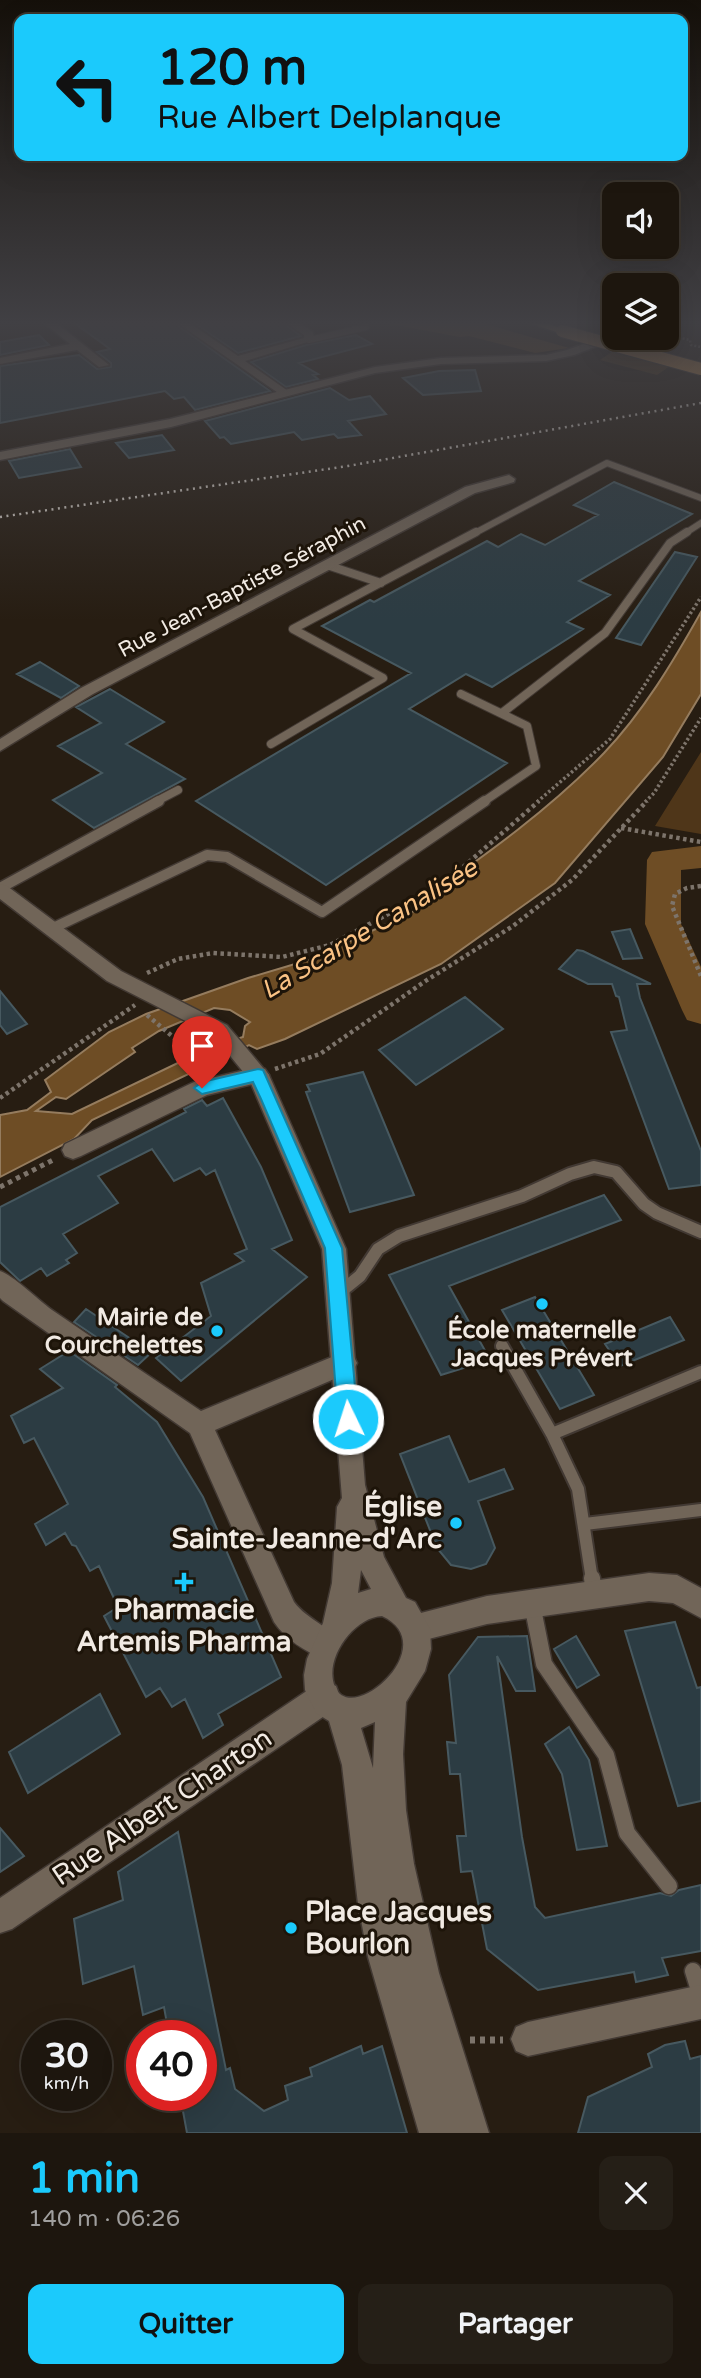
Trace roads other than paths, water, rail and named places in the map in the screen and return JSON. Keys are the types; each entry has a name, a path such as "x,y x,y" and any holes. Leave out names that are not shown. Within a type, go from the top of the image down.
{"street":[{"path":"0,456 176,422"},
{"name":"Rue Jean-Baptiste Séraphin","path":"0,746 87,691 476,488 509,480"},
{"path":"0,889 150,1005 220,1030 253,1069 334,1248 352,1485 346,1583 331,1635 320,1657 319,1679 355,1748 374,1901 385,1960 437,2133"},
{"path":"73,1150 202,1088 253,1069"},
{"path":"0,1281 12,1294 62,1331 199,1424 284,1612 293,1625 331,1635"},
{"path":"199,1424 344,1363"},
{"path":"333,1704 351,1714 369,1711 391,1697 401,1684 415,1655 417,1628 414,1619 394,1604 371,1561 352,1485"},
{"path":"417,1628 475,1612 664,1586 690,1594 701,1604"},
{"path":"331,1635 358,1607 370,1602 394,1604"},
{"path":"391,1697 386,1744 402,1899 416,1954 471,2133"},
{"name":"Rue Albert Charton","path":"0,1917 333,1704"},
{"path":"528,2039 697,1987"}],"lane":[{"path":"271,744 383,678 293,629 607,463 701,498"},
{"path":"502,713 606,633 670,542 701,523"},
{"path":"330,566 381,583"},
{"path":"51,929 207,855 227,857 322,912 536,766 527,726 461,694"},
{"path":"0,889 178,790"},
{"path":"339,1293 361,1275 378,1248 396,1238 464,1213 512,1201 567,1177 599,1167 614,1171 626,1179 645,1205 657,1214 701,1232"},
{"path":"502,1346 552,1434 578,1489 594,1594"},
{"path":"552,1434 701,1372"},
{"path":"585,1524 701,1510"},
{"path":"532,1603 544,1664 606,1755 627,1833 669,1886"},
{"path":"697,1987 701,1997"}],"waterway":[{"path":"701,857 664,860 663,924 701,1010"}],"railway":[{"path":"0,517 348,466 597,422"}],"place":[{"name":"École maternelle Jacques Prévert","path":"542,1304"},
{"name":"Mairie de Courchelettes","path":"217,1331"},
{"name":"Église Sainte-Jeanne-d'Arc","path":"456,1523"},
{"name":"Pharmacie Artemis Pharma","path":"184,1582"},
{"name":"Place Jacques Bourlon","path":"291,1928"}],"water label":[{"name":"La Scarpe Canalisée","path":"369,929"}]}
